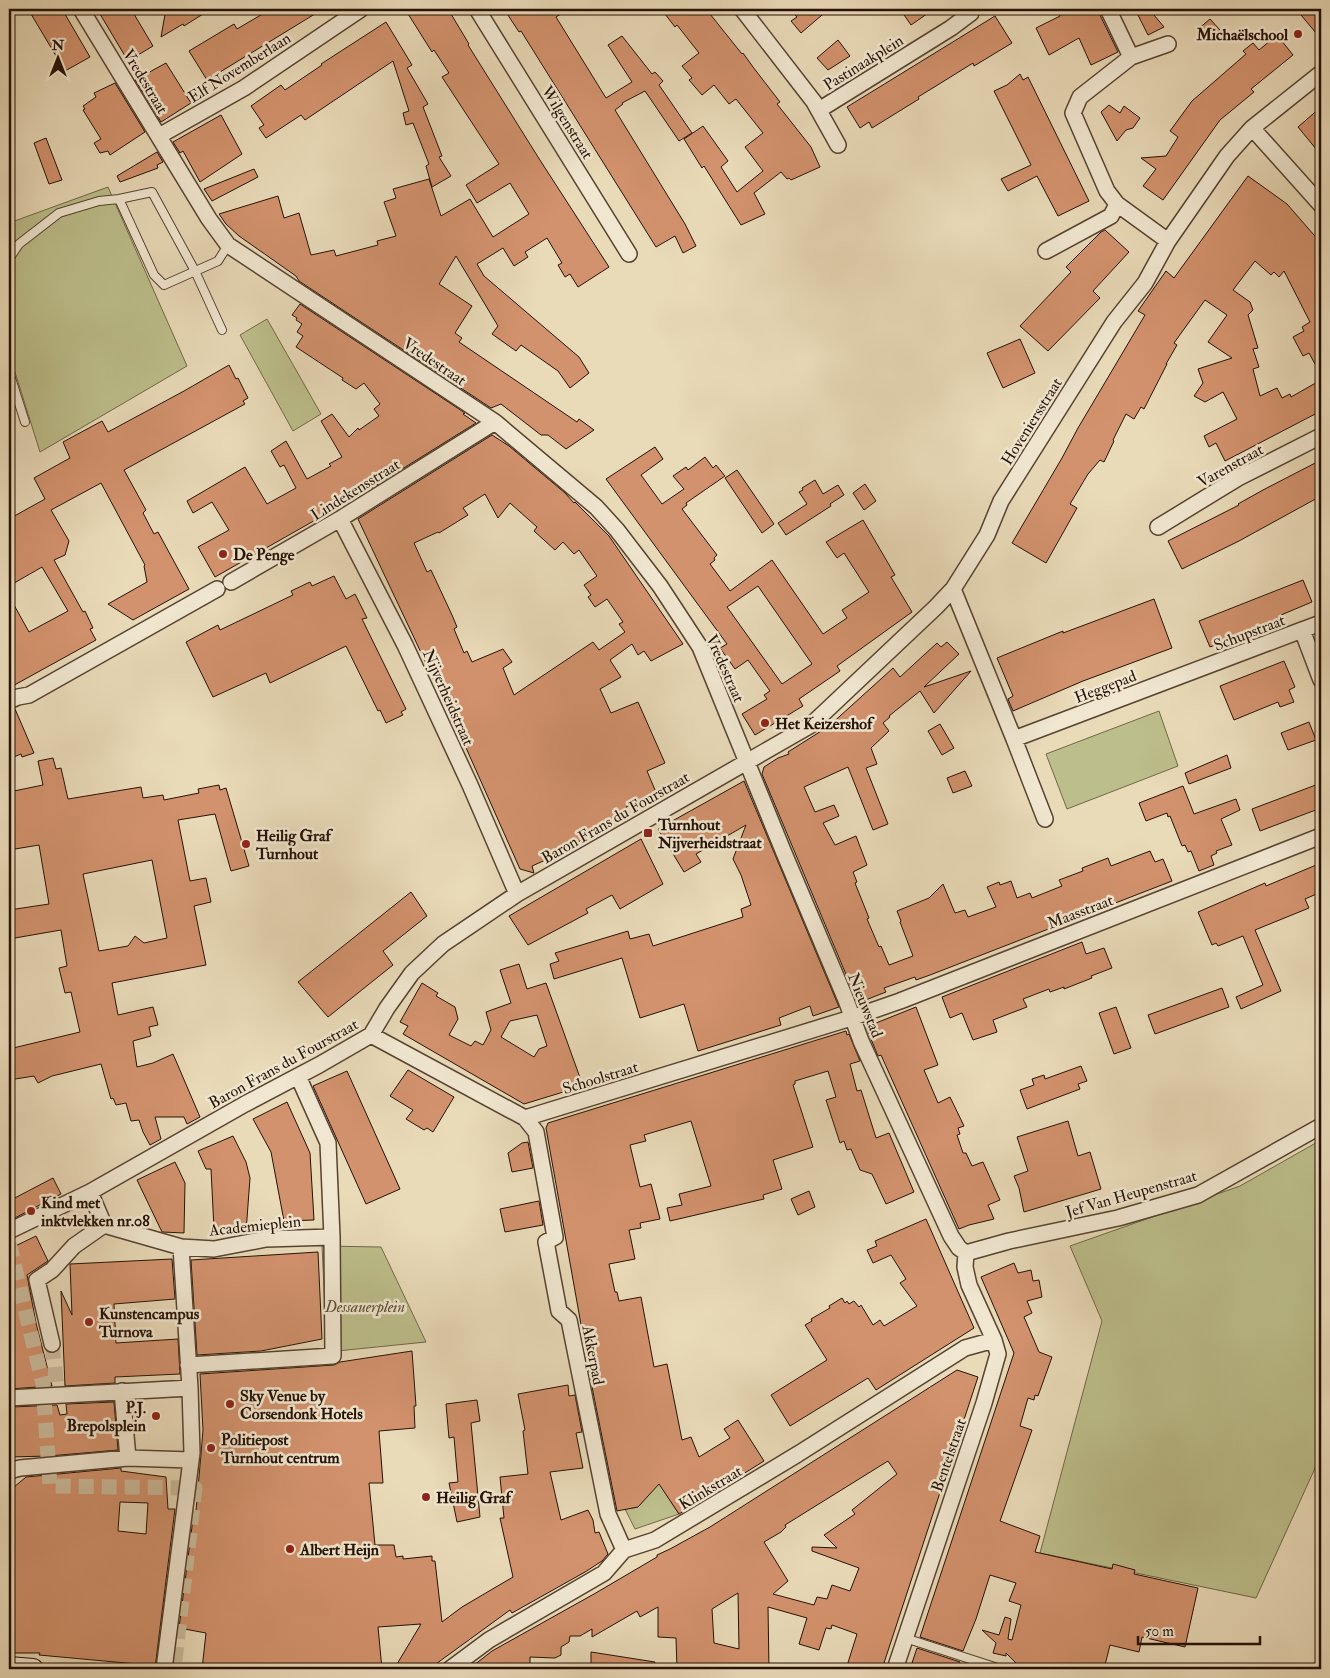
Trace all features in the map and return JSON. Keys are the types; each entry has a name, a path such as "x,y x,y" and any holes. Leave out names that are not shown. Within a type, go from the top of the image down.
{"street":[{"name":"Vredestraat","path":"81,9 107,64 159,136 209,219 228,245 495,422 596,507 617,530 660,586 700,647 747,762"},
{"name":"Elf Novemberlaan","path":"159,136 244,88 362,9"},
{"name":"Wilgenstraat","path":"477,9 629,254"},
{"path":"742,9 819,110 838,145"},
{"name":"Pastinaakplein","path":"819,110 951,28 971,13 968,9"},
{"path":"1108,9 1131,57"},
{"path":"1168,44 1131,57 1080,97 1073,113 1107,191 1117,204 1168,241"},
{"name":"Hoveniersstraat","path":"747,762 811,725 953,589 987,535 1001,502 1114,322 1144,282 1168,241 1227,156 1252,128 1321,72"},
{"path":"1252,128 1321,205"},
{"path":"1046,251 1111,216 1117,204"},
{"name":"Lindekensstraat","path":"231,582 340,519 495,422"},
{"name":"Varenstraat","path":"1158,527 1238,478 1321,436"},
{"name":"Nijverheidstraat","path":"340,519 406,645 517,894"},
{"path":"9,701 29,695 217,589"},
{"path":"953,589 1045,819"},
{"name":"Schupstraat","path":"1209,666 1321,623"},
{"name":"Schupstraat","path":"1302,630 1321,680"},
{"name":"Heggepad","path":"1014,739 1209,666"},
{"name":"Baron Frans du Fourstraat","path":"9,1231 89,1193 245,1104 372,1035 387,1008 412,973 443,944 517,894 747,762"},
{"name":"Nieuwstad","path":"747,762 846,1000 851,1018 951,1236 959,1248 966,1253"},
{"name":"Maasstraat","path":"851,1018 900,1001 1321,836"},
{"name":"Schoolstraat","path":"525,1118 851,1018"},
{"path":"372,1035 525,1118"},
{"path":"9,1398 57,1391 122,1391 189,1376 218,1363 333,1356 332,1236 328,1143 298,1076"},
{"name":"Akkerpad","path":"525,1118 536,1132 555,1236 546,1242 559,1311 569,1320 608,1514 624,1550"},
{"name":"Jef Van Heupenstraat","path":"966,1253 1118,1218 1198,1195 1321,1126"},
{"path":"52,1344 37,1280 52,1270 74,1246 104,1225 89,1193"},
{"name":"Academieplein","path":"104,1225 181,1247 214,1249 266,1239 332,1236"},
{"path":"164,1669 191,1460 189,1376 181,1247"},
{"name":"Bentelstraat","path":"895,1669 998,1354 994,1340 969,1285 965,1267 966,1253"},
{"name":"Klinkstraat","path":"624,1550 655,1540 798,1454 966,1348 994,1340"},
{"path":"122,1391 128,1458"},
{"path":"9,1472 20,1468 128,1458 191,1460"},
{"path":"450,1669 489,1640 604,1573 624,1550"},
{"path":"9,1667 33,1669"}],"lane":[{"path":"9,259 19,244 59,213 100,200 119,199 152,192 195,271 222,330"},
{"path":"119,199 154,276 164,285 218,260 228,245"},
{"path":"9,372 25,422"},
{"path":"905,1638 1001,1669"}],"green space":[{"path":"108,187 187,366 40,452 9,353 9,223"},
{"path":"267,319 321,414 293,431 240,335"},
{"path":"1159,711 1178,766 1067,809 1046,754"},
{"path":"1321,1140 1321,1455 1256,1598 1040,1553 1102,1321 1070,1246 1240,1186"},
{"name":"Dessauerplein","path":"322,1246 381,1247 426,1342 327,1352"},
{"path":"648,1451 668,1497 679,1514 635,1529 625,1509 638,1507 653,1489"}],"building":[{"path":"28,9 62,9 90,57 65,71"},
{"path":"97,9 131,9 153,46 128,61"},
{"path":"166,9 211,9 184,26 183,24 161,37"},
{"path":"271,9 323,9 207,80 189,51 234,24 237,29"},
{"path":"405,9 448,9 468,45 609,267 578,287 570,274 565,277 558,265 562,263 547,238 525,252 528,257 514,266 503,248 477,264 484,276 579,357 589,373 570,388 558,371 521,345 516,351 492,334 498,326 456,256 439,284 472,306 455,333 462,338 459,342 577,422 579,419 594,430 566,449 548,435 541,435 501,404 491,408 299,281 296,276 239,236 226,224 219,214 278,196 284,218 299,213 311,255 334,250 336,256 378,245 377,241 396,236 384,202 396,198 393,189 429,179 441,216 470,199 493,237 529,214 510,183 477,203 466,185 499,164 442,77 449,73 434,50 432,52"},
{"path":"504,9 569,9 556,17 606,98 632,82 608,45 622,36 652,74 655,72 663,81 659,85 692,133 679,141 645,91 622,103 615,110 685,224 696,246 683,253 675,236 656,247 521,31 519,32"},
{"path":"673,9 706,9 743,53 780,102 777,104 811,147 820,167 791,180 787,179 781,172 754,193 765,214 741,225 704,166 702,168 684,139 703,126 728,161 721,167 737,192 763,171 745,147 763,133 736,99 729,104 714,85 702,95 689,80 692,78 682,66 699,53 677,25 675,27 665,14"},
{"path":"790,9 829,9 801,33 791,21 797,17"},
{"path":"900,9 934,9 911,25"},
{"path":"1056,9 1097,9 1118,52 1091,65 1079,38 1049,55 1036,28 1060,16"},
{"path":"1135,9 1149,9 1164,27 1148,35"},
{"path":"1296,9 1321,9 1321,39"},
{"path":"995,16 1012,43 974,66 973,63 872,128 869,122 860,128 847,107"},
{"path":"1210,19 1220,30 1207,41 1197,30"},
{"path":"386,22 412,65 407,68 428,104 423,107 442,156 439,157 451,176 432,187 426,166 429,164 413,123 406,125 403,113 409,111 393,61 305,120 301,115 266,138 259,128 264,125 251,106 281,85 285,90"},
{"path":"1277,35 1293,55 1251,89 1254,92 1220,120 1163,200 1143,186 1156,169 1141,158 1166,156 1178,137 1170,131 1192,101 1246,54 1243,51 1253,43 1259,50"},
{"path":"838,40 850,56 828,70 817,58"},
{"path":"166,63 191,103 161,122 135,80"},
{"path":"1020,74 1023,80 1028,77 1089,201 1058,216 1037,176 1008,191 1001,179 1031,165 994,91 1007,85"},
{"path":"115,83 145,132 110,155 108,151 100,153 94,143 101,139 83,110 85,109 83,106 96,97 94,93"},
{"path":"1109,105 1120,113 1124,106 1140,118 1133,128 1126,130 1117,141 1101,112"},
{"path":"1321,107 1321,155 1298,127"},
{"path":"221,115 242,154 200,182 183,151 180,153 173,142"},
{"path":"46,138 62,180 49,184 34,143"},
{"path":"157,152 163,162 157,165 158,168 120,182 117,176"},
{"path":"254,169 258,177 212,201 204,189"},
{"path":"1248,176 1287,204 1321,243 1321,375 1309,353 1303,356 1293,337 1304,331 1302,327 1310,322 1284,271 1279,277 1274,272 1271,275 1255,261 1233,290 1250,302 1253,310 1248,315 1258,348 1253,349 1259,367 1253,369 1260,396 1277,388 1282,398 1290,394 1291,397 1321,380 1321,411 1225,461 1216,443 1209,447 1204,436 1237,419 1223,392 1205,402 1194,396 1203,383 1198,369 1232,358 1208,342 1227,315 1205,300 1174,343 1177,345 1144,409 1141,407 1134,419 1126,414 1104,462 1100,460 1088,474 1070,504 1077,508 1046,563 1012,543 1145,315 1138,311 1166,271 1174,278"},
{"path":"1105,230 1129,252 1093,291 1100,298 1048,351 1020,326 1071,272 1066,267"},
{"path":"300,304 465,413 463,414 476,423 370,489 215,577 198,547 229,530 212,502 193,513 187,501 245,467 267,504 296,488 284,465 280,467 271,451 286,441 307,479 331,466 329,464 342,457 321,421 332,414 349,437 358,428 359,430 379,416 374,409 380,404 364,383 356,389 342,380 343,378 296,347 303,336 297,332 302,324 292,315"},
{"path":"1020,339 1035,373 1003,388 987,353"},
{"path":"229,365 248,398 243,401 245,404 124,470 146,510 143,513 154,534 158,532 189,589 133,620 108,604 147,582 145,565 101,483 51,510 69,541 65,555 54,560 83,612 85,611 93,628 90,629 96,640 9,688 9,596 29,632 68,611 42,567 9,586 9,519 45,499 34,478 70,458 63,442 102,421 108,432"},
{"path":"492,435 509,446 575,502 609,536 683,644 651,661 644,651 638,655 632,644 610,660 621,677 600,689 611,713 638,702 665,763 647,771 658,797 644,805 640,800 626,807 629,814 583,835 584,839 558,851 559,854 532,866 534,873 520,869 467,750 358,519","holes":["485,494 498,518 510,503 537,527 534,531 555,550 563,542 574,554 579,550 597,576 584,585 591,595 588,597 595,607 607,599 623,622 619,624 625,632 599,650 593,642 514,695 503,668 512,662 503,649 472,662 467,651 464,653 454,629 457,627 452,615 431,570 427,572 414,543 439,533 468,515 463,508"]},
{"path":"655,447 663,459 641,475 662,504 684,489 673,476 686,467 688,470 705,457 713,468 716,465 725,476 686,503 687,505 682,509 717,555 710,564 730,591 772,560 823,634 847,618 842,610 869,592 844,553 837,558 826,542 863,520 895,575 891,577 912,612 837,666 840,671 799,699 803,706 755,735 742,714 767,699 764,695 770,691 748,660 735,669 720,648 727,644 606,479","holes":["758,586 812,664 782,684 727,607"]},
{"path":"1321,460 1321,496 1239,541 1182,569 1168,541"},
{"path":"737,470 774,524 762,533 725,478"},
{"path":"815,480 823,494 838,485 844,495 830,504 831,506 786,535 778,523 807,504 799,492"},
{"path":"865,484 876,501 864,510 853,493"},
{"path":"334,576 346,599 355,594 367,618 362,619 406,709 401,712 403,715 386,723 380,710 378,711 346,646 270,683 266,673 213,697 186,642 218,625 220,630 293,595 291,591 310,582 312,586"},
{"path":"1303,580 1312,602 1281,615 1282,618 1259,629 1210,647 1199,621"},
{"path":"1154,599 1172,648 1083,681 1013,711 1008,699 1013,696 997,658 1063,631 1063,633"},
{"path":"947,642 959,654 924,687 971,671 934,713 920,691 889,716 883,723 889,731 871,748 877,764 866,768 888,824 873,830 848,767 804,787 815,812 834,805 839,816 823,823 835,845 856,836 867,865 853,872 857,882 855,883 869,918 867,919 889,965 913,956 897,911 929,898 943,884 955,913 965,910 968,917 996,907 987,887 999,882 1000,885 1011,881 1017,898 1030,893 1032,898 1062,886 1059,880 1083,871 1082,868 1108,858 1111,866 1150,851 1155,862 1163,859 1172,881 930,975 916,980 915,977 884,988 886,992 858,1003 762,774 764,767 778,758 789,754 788,752 829,726 893,668 900,677 937,643 941,647"},
{"path":"1284,661 1295,687 1289,690 1294,702 1280,707 1278,702 1234,720 1220,686"},
{"path":"15,709 34,753 22,757 21,754 9,759 9,710"},
{"path":"1309,722 1316,740 1288,750 1281,733"},
{"path":"940,724 954,748 942,755 928,731"},
{"path":"1227,755 1231,768 1189,784 1185,773"},
{"path":"53,758 56,769 61,768 68,799 141,787 143,798 163,795 164,800 199,793 198,789 219,785 220,790 226,788 249,866 231,871 215,814 178,820 190,881 206,878 211,902 194,906 206,965 112,983 118,1015 153,1007 158,1025 149,1027 151,1036 133,1041 137,1067 153,1063 173,1054 200,1117 187,1124 184,1117 155,1117 161,1139 150,1145 139,1120 131,1121 126,1103 116,1105 113,1098 111,1099 101,1064 52,1076 38,1083 34,1076 9,1080 9,1049 80,1032 71,992 65,993 59,968 67,966 61,930 9,939 9,910 49,904 39,845 9,850 9,792 43,785 38,761","holes":["152,860 167,938 144,943 135,936 128,946 99,951 83,874"]},
{"path":"965,771 972,786 953,793 947,778"},
{"path":"744,781 839,1007 813,1016 810,1006 779,1018 781,1025 698,1051 684,1004 640,1018 622,958 554,979 550,964 559,961 555,953 628,931 630,939 649,934 653,946 743,917 741,909 751,905 741,875 733,859 746,825 696,854 701,862 684,872 658,829"},
{"path":"1321,783 1321,808 1260,831 1252,809"},
{"path":"1183,786 1194,814 1236,799 1240,810 1221,819 1232,845 1216,851 1217,853 1211,856 1214,865 1199,871 1191,851 1188,852 1185,845 1182,846 1170,816 1168,817 1167,813 1146,821 1139,803"},
{"path":"641,839 663,884 620,909 612,895 586,909 588,913 528,945 509,916"},
{"path":"1321,863 1321,892 1305,899 1309,908 1255,930 1281,991 1241,1009 1236,997 1263,985 1243,936 1218,946 1216,943 1212,945 1198,912 1265,883 1266,886"},
{"path":"411,892 427,916 383,951 393,965 328,1017 298,982"},
{"path":"1082,942 1086,954 1104,948 1112,968 1064,989 1064,987 1050,992 1049,989 1023,999 1027,1007 993,1020 997,1032 973,1040 962,1013 950,1018 942,997"},
{"path":"519,964 527,989 546,983 583,1086 524,1104 403,1034 408,1026 400,1022 422,983 438,993 436,996 455,1007 458,1019 449,1035 471,1046 475,1041 483,1045 491,1030 486,1012 511,1003 500,970","holes":["537,1015 547,1046 539,1049 534,1057 501,1037 510,1021"]},
{"path":"1222,988 1229,1007 1155,1034 1148,1015"},
{"path":"916,1007 938,1065 924,1070 938,1103 950,1097 964,1126 958,1128 960,1134 957,1135 963,1153 966,1153 972,1166 983,1162 1000,1200 988,1205 994,1219 959,1229 881,1055 878,1056 866,1027"},
{"path":"1116,1007 1131,1048 1114,1054 1099,1013"},
{"path":"846,1031 860,1061 850,1064 857,1091 861,1090 876,1138 889,1133 914,1192 886,1204 872,1174 860,1170 851,1149 847,1150 844,1141 840,1143 826,1100 836,1097 828,1071 795,1081 793,1085 813,1147 773,1160 782,1189 763,1195 764,1199 670,1221 667,1208 682,1205 679,1194 711,1186 691,1121 644,1135 646,1141 630,1145 640,1187 651,1184 660,1219 640,1223 641,1228 629,1230 635,1259 609,1264 615,1292 617,1292 619,1301 641,1297 654,1367 667,1364 682,1440 691,1437 699,1457 730,1438 724,1429 738,1420 764,1461 679,1514 659,1484 638,1507 617,1511 593,1392 546,1128 548,1123"},
{"path":"1081,1066 1087,1081 1078,1084 1080,1089 1027,1109 1020,1090 1034,1085 1032,1079 1044,1075 1045,1079"},
{"path":"408,1070 454,1097 433,1132 427,1128 424,1130 406,1119 413,1110 390,1096"},
{"path":"347,1071 400,1189 366,1204 313,1086"},
{"path":"287,1102 310,1153 314,1220 284,1221 271,1152 253,1119"},
{"path":"1068,1121 1078,1156 1090,1152 1101,1189 1024,1212 1019,1188 1014,1176 1028,1171 1017,1137"},
{"path":"233,1136 246,1162 250,1178 246,1232 214,1229 211,1169 206,1169 198,1151"},
{"path":"528,1142 533,1168 512,1172 508,1153 522,1143"},
{"path":"175,1162 185,1183 184,1233 162,1232 137,1180"},
{"path":"53,1178 61,1194 9,1221 9,1201"},
{"path":"809,1191 815,1207 798,1215 791,1199"},
{"path":"539,1201 543,1225 505,1232 500,1209"},
{"path":"926,1219 974,1328 876,1390 868,1378 790,1426 771,1395 827,1360 805,1325 842,1298 845,1303 847,1301 849,1304 854,1301 859,1307 861,1305 873,1325 880,1320 884,1326 917,1306 900,1283 906,1279 891,1255 873,1263 867,1250 877,1246 875,1241"},
{"path":"36,1236 48,1261 27,1275 36,1323 52,1386 9,1389 9,1249"},
{"path":"318,1252 322,1339 261,1351 197,1355 191,1260"},
{"name":"Kunstencampus Turnova","path":"172,1259 175,1299 114,1304 116,1343 178,1339 180,1374 115,1377 115,1383 65,1386 61,1291 72,1315 70,1264"},
{"path":"1014,1263 1018,1273 1031,1270 1033,1281 1039,1280 1042,1297 1027,1301 1032,1313 1024,1317 1039,1352 1052,1357 1038,1396 1035,1395 1034,1400 1028,1398 1020,1426 1032,1430 1000,1521 1040,1536 1035,1552 1112,1569 1113,1564 1135,1570 1134,1574 1198,1588 1185,1647 1142,1637 1139,1652 1110,1645 1104,1669 1021,1668 1006,1653 1006,1656 993,1653 996,1643 982,1630 999,1635 1005,1617 1011,1619 1008,1639 1012,1640 1021,1605 1009,1601 1016,1583 990,1575 976,1619 963,1651 920,1637 1014,1353 981,1277"},
{"path":"412,1351 416,1406 414,1406 415,1428 379,1431 383,1483 369,1483 375,1545 394,1545 396,1557 403,1556 403,1559 432,1556 432,1561 435,1561 442,1622 462,1607 513,1577 500,1518 504,1518 500,1477 528,1474 523,1431 525,1430 518,1394 568,1385 569,1396 575,1395 582,1432 576,1433 583,1468 550,1472 561,1520 588,1510 593,1520 595,1533 599,1532 608,1554 602,1561 585,1572 512,1613 510,1610 429,1669 394,1669 421,1624 378,1627 382,1669 202,1669 206,1633 179,1628 194,1511 196,1511 203,1430 200,1374 334,1365 340,1362"},
{"path":"957,1370 978,1377 882,1669 846,1669 857,1634 832,1625 831,1629 826,1628 819,1650 799,1644 807,1618 768,1607 769,1669 677,1669 676,1638 658,1637 658,1607 640,1617 637,1611 592,1637 592,1629 580,1636 570,1636 569,1642 561,1647 561,1655 555,1658 530,1657 530,1669 469,1669 492,1651 594,1594 657,1557 657,1555 710,1527","holes":["888,1461 897,1474 852,1510 855,1514 824,1535 837,1548 812,1547 812,1551 859,1568 850,1591 832,1585 827,1599 817,1597 814,1605 773,1594 788,1581 764,1542 781,1532 786,1527 785,1525","738,1593 739,1649 714,1643 712,1609"]},
{"path":"477,1400 480,1421 471,1423 480,1517 457,1522 449,1483 458,1482 454,1437 449,1438 446,1404"},
{"path":"114,1402 118,1450 49,1456 9,1457 9,1412 12,1407 57,1405 60,1415 67,1414 66,1404"},
{"path":"121,1468 121,1471 166,1477 168,1509 175,1509 155,1668 137,1664 39,1655 40,1653 9,1653 9,1487 14,1487 26,1477","holes":["120,1502 148,1503 146,1534 118,1531"]},
{"path":"917,1648 960,1662 957,1669 910,1669"},
{"path":"591,1652 655,1662 654,1669 591,1669"}],"tunnel":[{"path":"9,1243 43,1384 50,1486 195,1488 174,1669"},
{"path":"52,1344 57,1388"}],"place":[{"name":"Michaëlschool","path":"1298,34"},
{"name":"De Penge","path":"223,554"},
{"name":"Het Keizershof","path":"765,723"},
{"name":"Turnhout Nijverheidstraat","path":"648,833"},
{"name":"Heilig Graf Turnhout","path":"246,844"},
{"name":"Kind met inktvlekken nr.08","path":"31,1211"},
{"name":"Kunstencampus Turnova","path":"89,1322"},
{"name":"Sky Venue by Corsendonk Hotels","path":"230,1404"},
{"name":"P.J. Brepolsplein","path":"156,1416"},
{"name":"Politiepost Turnhout centrum","path":"211,1448"},
{"name":"Heilig Graf","path":"426,1497"},
{"name":"Albert Heijn","path":"290,1549"}]}
